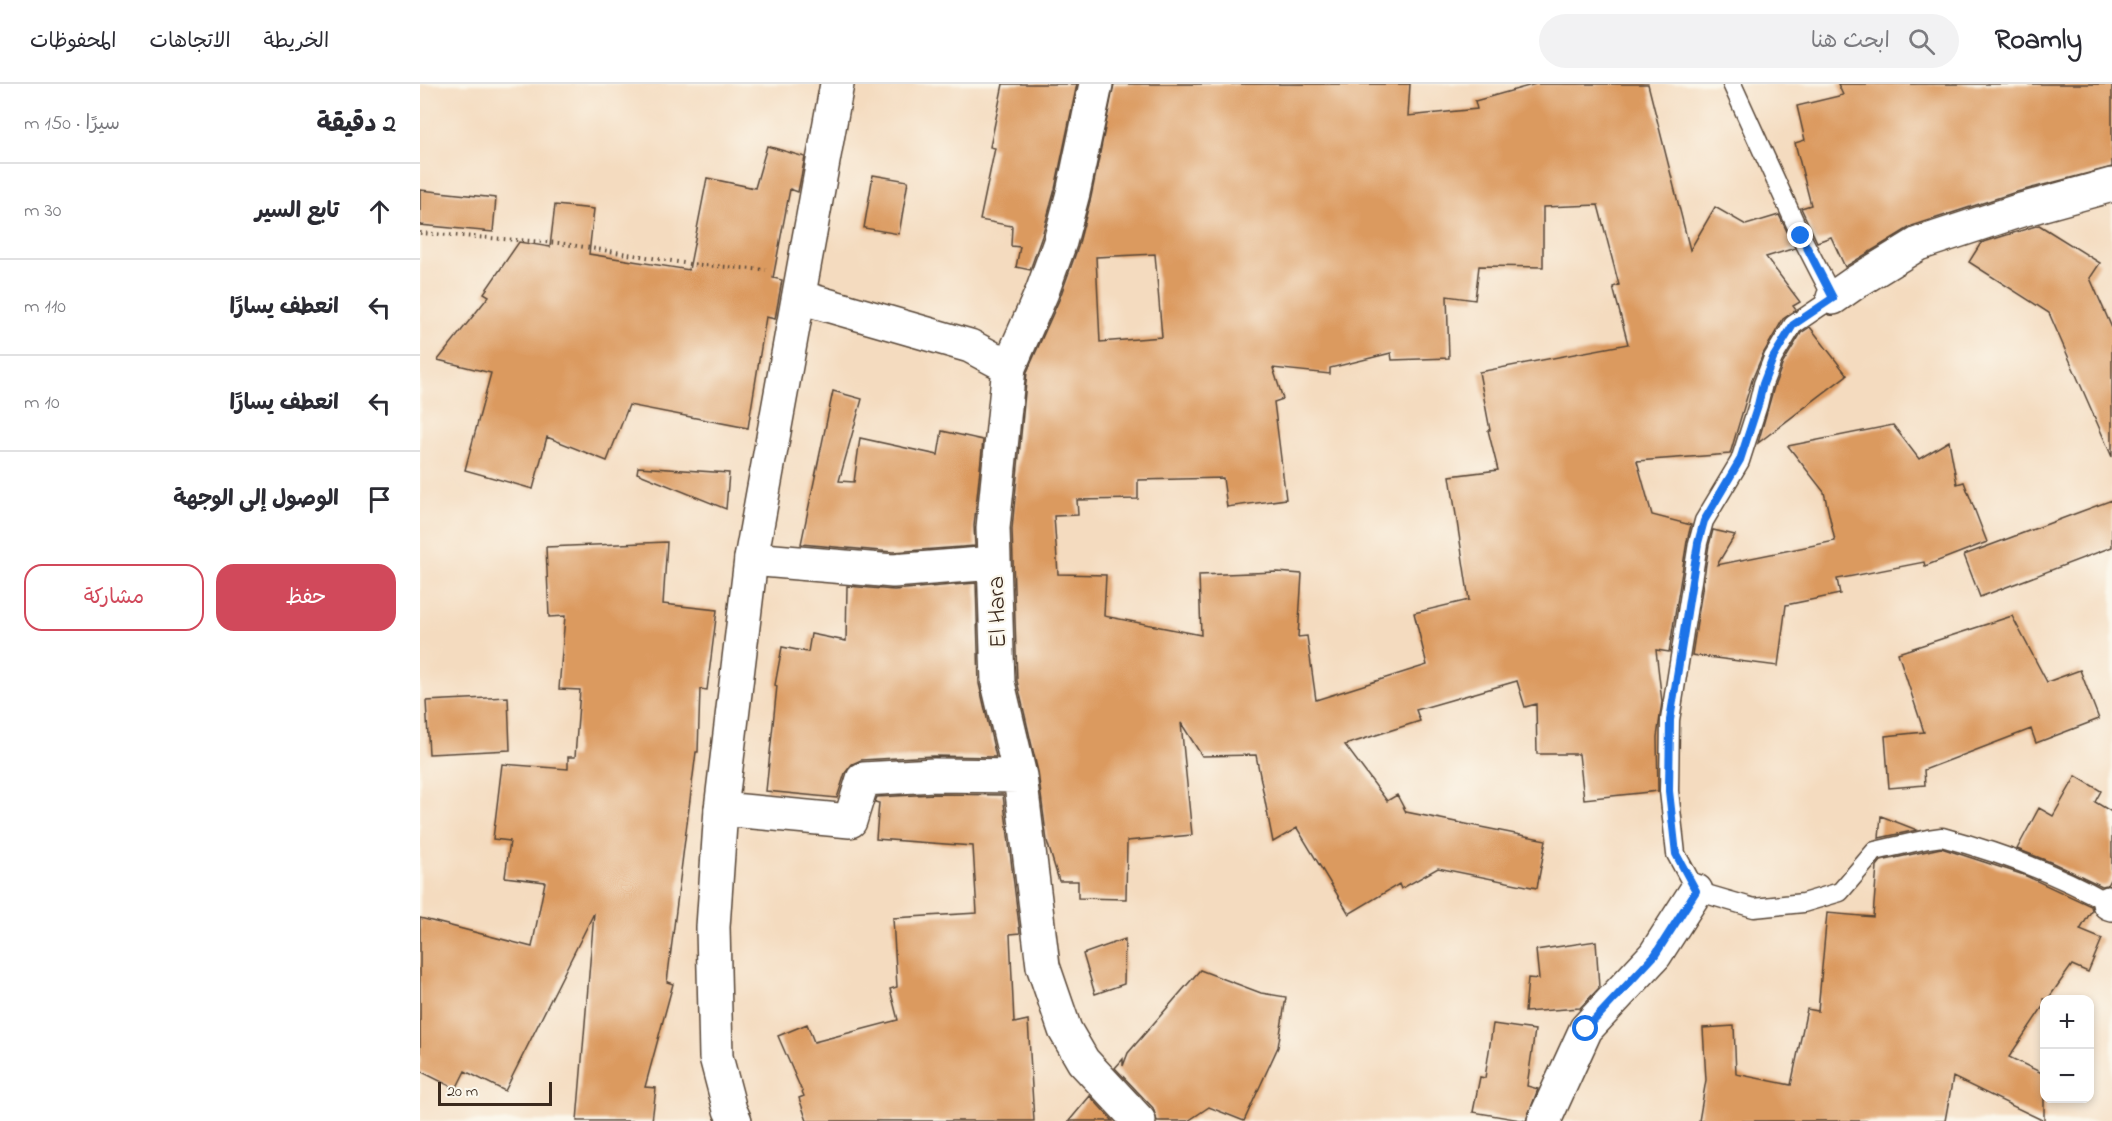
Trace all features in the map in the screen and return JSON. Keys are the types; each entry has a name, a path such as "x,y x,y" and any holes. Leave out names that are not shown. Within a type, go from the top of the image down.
{"street":[{"path":"735,1121 716,1057 713,927 721,809 752,559 837,84"},
{"name":"El Hara","path":"1096,84 1060,242 1042,292 1009,367 993,528 998,683 1020,776 1043,966 1065,1030 1083,1061 1139,1121"},
{"path":"1833,298 1918,244 2112,185"},
{"path":"801,285 970,346 1009,367"},
{"path":"752,559 893,571 994,562"},
{"path":"721,809 850,821 863,779 934,775 1020,776"},
{"path":"1544,1121 1586,1029 1655,955 1696,891"}],"lane":[{"path":"1732,84 1801,236 1833,298 1793,325 1773,358 1740,460 1704,521 1698,543 1670,720 1669,791 1676,854 1696,891 1754,908 1803,903 1840,892 1875,851 1942,837 2040,868 2111,901"}],"path":[{"path":"420,233 559,243 801,285"}],"building":[{"path":"1003,84 1077,84 1055,189 1030,270 1016,267 1020,247 1011,246 1012,226 980,220 995,148 990,147"},
{"path":"1114,84 1410,84 1408,116 1477,109 1475,101 1536,84 1648,84 1690,250 1715,207 1746,225 1779,215 1795,248 1766,257 1800,302 1793,306 1796,310 1783,319 1763,354 1752,380 1730,454 1637,461 1652,515 1691,525 1669,652 1656,650 1662,702 1657,737 1658,791 1584,799 1579,754 1537,754 1536,704 1525,707 1517,681 1416,710 1420,721 1345,745 1387,801 1397,795 1406,812 1546,840 1537,888 1438,868 1401,889 1399,884 1349,914 1297,828 1273,842 1256,755 1202,756 1181,723 1192,835 1127,841 1126,899 1078,898 1078,881 1059,881 1047,841 1038,772 1017,681 1012,529 1027,372 1059,300 1078,247 1091,197","holes":["1598,205 1619,285 1613,287 1628,344 1479,372 1490,430 1488,430 1498,470 1450,476 1469,600 1414,613 1427,665 1316,700 1307,636 1298,637 1302,574 1277,572 1199,575 1201,635 1104,616 1106,575 1058,574 1054,516 1078,515 1077,500 1138,499 1138,480 1223,478 1227,507 1286,499 1274,402 1283,399 1273,368 1330,374 1330,368 1391,353 1392,360 1449,358 1447,296 1475,300 1479,266 1543,267 1543,207","1155,254 1162,337 1100,342 1096,257"]},
{"path":"1838,84 2112,84 2112,167 2013,193 1912,226 1845,267 1831,237 1817,242 1801,208 1811,205 1795,143 1805,140 1797,106 1843,95"},
{"path":"767,146 805,157 798,192 790,189 773,278 782,280 775,319 766,317 748,428 629,405 607,461 547,437 533,489 465,470 491,373 438,360 489,296 484,293 519,242 550,247 555,205 594,209 589,254 689,270 707,178 755,188"},
{"path":"873,175 908,181 899,234 864,228"},
{"path":"420,190 496,198 493,232 420,225"},
{"path":"2039,225 2100,263 2090,278 2112,328 2112,457 2049,313 1969,262 1981,243"},
{"path":"1810,327 1847,375 1758,443 1783,363 1801,333"},
{"path":"833,391 862,399 839,481 854,482 860,438 938,455 942,431 983,440 974,526 975,546 893,552 801,544"},
{"path":"1893,425 1919,459 1949,441 1957,484 1964,482 1987,542 1925,566 1924,562 1837,579 1840,594 1786,605 1778,666 1692,655 1713,530 1735,535 1717,565 1835,541 1824,492 1788,446"},
{"path":"638,467 729,473 726,509 637,473"},
{"path":"2112,500 2112,547 1980,597 1964,555"},
{"path":"667,542 663,604 717,610 707,690 700,689 698,752 696,752 667,982 673,984 645,1087 656,1088 652,1121 577,1121 594,913 505,1091 465,1071 456,1089 420,1071 420,918 532,947 545,882 505,877 510,841 493,839 502,764 568,769 568,757 575,757 580,690 559,689 565,616 549,617 546,547"},
{"path":"976,583 979,684 996,757 933,756 861,760 852,764 845,773 837,798 766,791 777,686 775,685 782,647 808,652 811,634 846,641 847,586 894,590"},
{"path":"2012,616 2047,682 2080,670 2099,719 2036,743 2031,729 1924,770 1925,785 1889,788 1885,736 1924,732 1898,653"},
{"path":"508,697 510,750 429,754 426,701"},
{"path":"2076,776 2101,791 2095,802 2112,812 2112,876 2107,885 2102,886 2017,849 2039,808 2053,816"},
{"path":"934,794 1003,795 1020,933 1010,934 1014,1023 1028,1020 1034,1121 807,1121 799,1098 804,1096 778,1036 807,1024 814,1042 898,1020 890,989 897,987 893,918 977,913 973,846 876,839 879,803 875,802 877,797"},
{"path":"1881,816 1917,830 1879,838"},
{"path":"1941,848 2024,875 2091,906 2092,910 2080,930 2102,939 2088,972 2072,965 2051,995 2040,995 2040,1011 2009,1057 2040,1072 2040,1103 2044,1103 2044,1121 1953,1077 1945,1121 1699,1121 1706,1080 1703,1028 1734,1026 1736,1074 1791,1085 1807,1009 1818,1011 1827,913 1873,917 1877,866 1881,861"},
{"path":"1125,939 1124,984 1095,994 1083,954"},
{"path":"1596,941 1599,988 1580,1008 1525,1012 1528,978 1539,979 1536,950"},
{"path":"1200,970 1261,993 1286,997 1278,1047 1244,1121 1209,1107 1188,1121 1157,1121 1153,1108 1115,1068 1123,1059 1123,1066 1128,1053"},
{"path":"1493,1024 1535,1030 1527,1086 1538,1089 1526,1121 1473,1112 1480,1077 1485,1078"},
{"path":"1090,1096 1113,1121 1069,1121"}],"route":[{"path":"1586,1029 1655,955 1696,891 1676,854 1669,791 1670,720 1698,543 1704,521 1740,460 1773,358 1793,325 1833,298 1801,236"}]}
